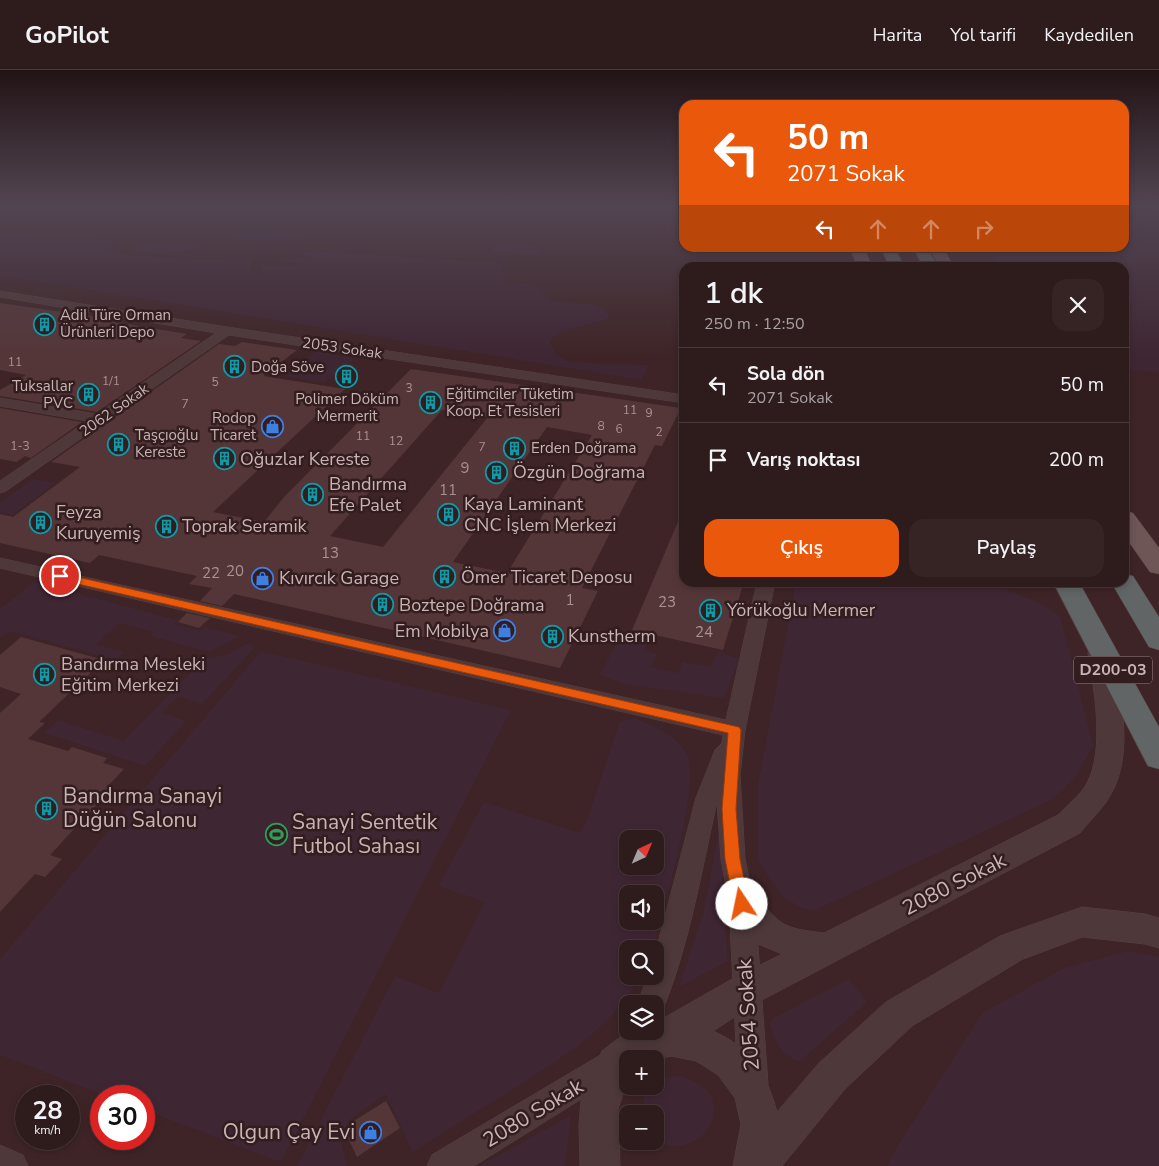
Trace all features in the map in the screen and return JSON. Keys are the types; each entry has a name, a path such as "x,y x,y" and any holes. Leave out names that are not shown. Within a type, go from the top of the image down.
{"highway":[{"name":"D200-03","path":"1069,587 1159,757"},
{"name":"D200-03","path":"1127,587 1159,640"}],"main road":[{"path":"1129,525 1159,566"}],"street":[{"name":"2053 Sokak","path":"0,294 227,331 679,398"},
{"name":"2062 Sokak","path":"0,488 227,331"},
{"path":"0,402 100,419"},
{"path":"0,563 734,730"},
{"name":"2054 Sokak","path":"755,1166 760,1148 761,1120 753,1092 742,904 733,859 729,809 734,730 765,587"},
{"name":"2080 Sokak","path":"443,1166 508,1129 640,1044 1068,824 1100,788 1110,749 1109,701 1099,644"},
{"name":"2054 Sokak","path":"654,995 665,968 707,798 734,730"},
{"path":"742,904 768,932 799,944 828,949"},
{"path":"755,1166 832,1076 899,1014 1012,947 1082,922 1145,929 1159,933"},
{"name":"2054 Sokak","path":"640,1044 694,1040 718,1050 738,1068 753,1092"},
{"path":"615,1166 600,1148 600,1102 608,1078 640,1044"},
{"path":"0,1161 12,1166"}],"shaded area":[{"path":"0,255 128,255 205,260 253,258 250,268 256,277 264,276 261,268 263,265 292,267 298,263 272,259 310,259 313,257 306,255 380,255 500,263 505,283 530,285 540,290 549,300 596,305 609,314 607,319 561,332 550,341 556,354 569,362 649,365 641,380 0,275"},
{"path":"986,255 1159,255 1159,372 1129,370 1129,262 996,262 993,258"},
{"path":"316,351 355,358 324,383 283,376"},
{"path":"33,479 56,483 12,515 0,512 0,502"},
{"path":"34,582 177,620 174,624 202,631 206,627 240,636 210,652 150,636 153,632 119,623 96,644 124,652 116,660 10,631 0,638 0,609"},
{"path":"795,587 993,587 1020,595 1060,616 1093,745 1076,777 1051,800 813,911 802,908 783,897 758,861 758,784"},
{"path":"622,632 649,639 644,650 657,654 651,667 679,673 682,662 711,667 718,652 739,659 724,698 625,684 600,675"},
{"path":"248,643 256,646 202,704 178,696 162,713 186,721 145,766 45,733 58,720 124,741 204,659 229,654"},
{"name":"Sanayi Sentetik Futbol Sahası","path":"261,651 511,710 281,1162 155,1114 155,1085 90,1085 90,1089 0,1055 0,959"},
{"path":"636,719 672,737 683,748 687,755 690,770 689,793 679,849 664,906 664,885 619,885 619,930 658,930 655,940 619,940 619,985 634,985 628,995 619,995 619,1006 614,1012 599,1028 565,1055 413,1152 385,1094 348,1121 341,1140 347,1166 297,1166 395,976 439,993 485,902 438,886 484,802 580,833 587,821 620,721"},
{"path":"726,815 722,890 728,961 679,987 703,914 722,816"},
{"path":"1128,951 1159,957 1159,1166 887,1166 892,1155 982,1013 1064,968"},
{"path":"849,979 867,1002 800,1061 784,1052 774,1035 770,1023 773,1018"},
{"path":"680,1076 700,1085 711,1097 714,1111 711,1125 701,1136 688,1144 672,1146 664,1144 664,1105 643,1105 646,1095 664,1095 665,1077"},
{"path":"571,1115 565,1166 479,1166"}],"building":[{"path":"0,303 99,317 96,319 187,334 181,338 201,341 97,412 0,396 0,390 26,375 0,370"},
{"path":"242,342 297,350 263,376 345,389 213,512 264,522 284,497 411,369 679,408 679,412 662,446 655,445 582,588 598,591 560,668 234,594 222,606 200,601 212,588 189,584 197,576 99,555 90,563 0,543 0,514 13,517 80,467 51,462 219,344 235,346","holes":["442,410 488,417 383,547 330,536","547,427 592,435 507,573 453,562"]},
{"path":"0,408 82,422 31,458 25,456 17,462 0,459"},
{"path":"679,519 679,587 742,587 723,650 632,630"},
{"path":"187,613 210,618 199,628 178,622"},
{"path":"21,637 104,660 39,722 45,723 28,739 68,751 72,747 107,758 103,763 124,769 109,785 114,786 50,855 62,859 45,877 35,874 0,912 0,713 21,694 0,687 0,655"},
{"name":"Olgun Çay Evi","path":"386,1101 400,1128 357,1157 347,1136 352,1122"}],"place":[{"name":"Adil Türe Orman Ürünleri Depo","path":"44,324"},
{"name":"Doğa Söve","path":"235,367"},
{"name":"Polimer Döküm Mermerit","path":"347,376"},
{"name":"Tuksallar PVC","path":"89,395"},
{"name":"Eğitimciler Tüketim Koop. Et Tesisleri","path":"430,403"},
{"name":"Rodop Ticaret","path":"272,427"},
{"name":"Taşçıoğlu Kereste","path":"119,444"},
{"name":"Erden Doğrama","path":"515,448"},
{"name":"Oğuzlar Kereste","path":"224,459"},
{"name":"Özgün Doğrama","path":"497,472"},
{"name":"Bandırma Efe Palet","path":"313,494"},
{"name":"Kaya Laminant CNC İşlem Merkezi","path":"448,514"},
{"name":"Feyza Kuruyemiş","path":"40,522"},
{"name":"Toprak Seramik","path":"166,526"},
{"name":"Ömer Ticaret Deposu","path":"445,577"},
{"name":"Kıvırcık Garage","path":"263,578"},
{"name":"Boztepe Doğrama","path":"383,605"},
{"name":"Yörükoğlu Mermer","path":"711,610"},
{"name":"Em Mobilya","path":"505,631"},
{"name":"Kunstherm","path":"552,636"},
{"name":"Bandırma Mesleki Eğitim Merkezi","path":"45,674"},
{"name":"Bandırma Sanayi Düğün Salonu","path":"47,808"},
{"name":"Sanayi Sentetik Futbol Sahası","path":"276,834"},
{"name":"Olgun Çay Evi","path":"371,1132"}],"route":[{"path":"60,576 734,730 729,809 733,859 742,904"}]}
